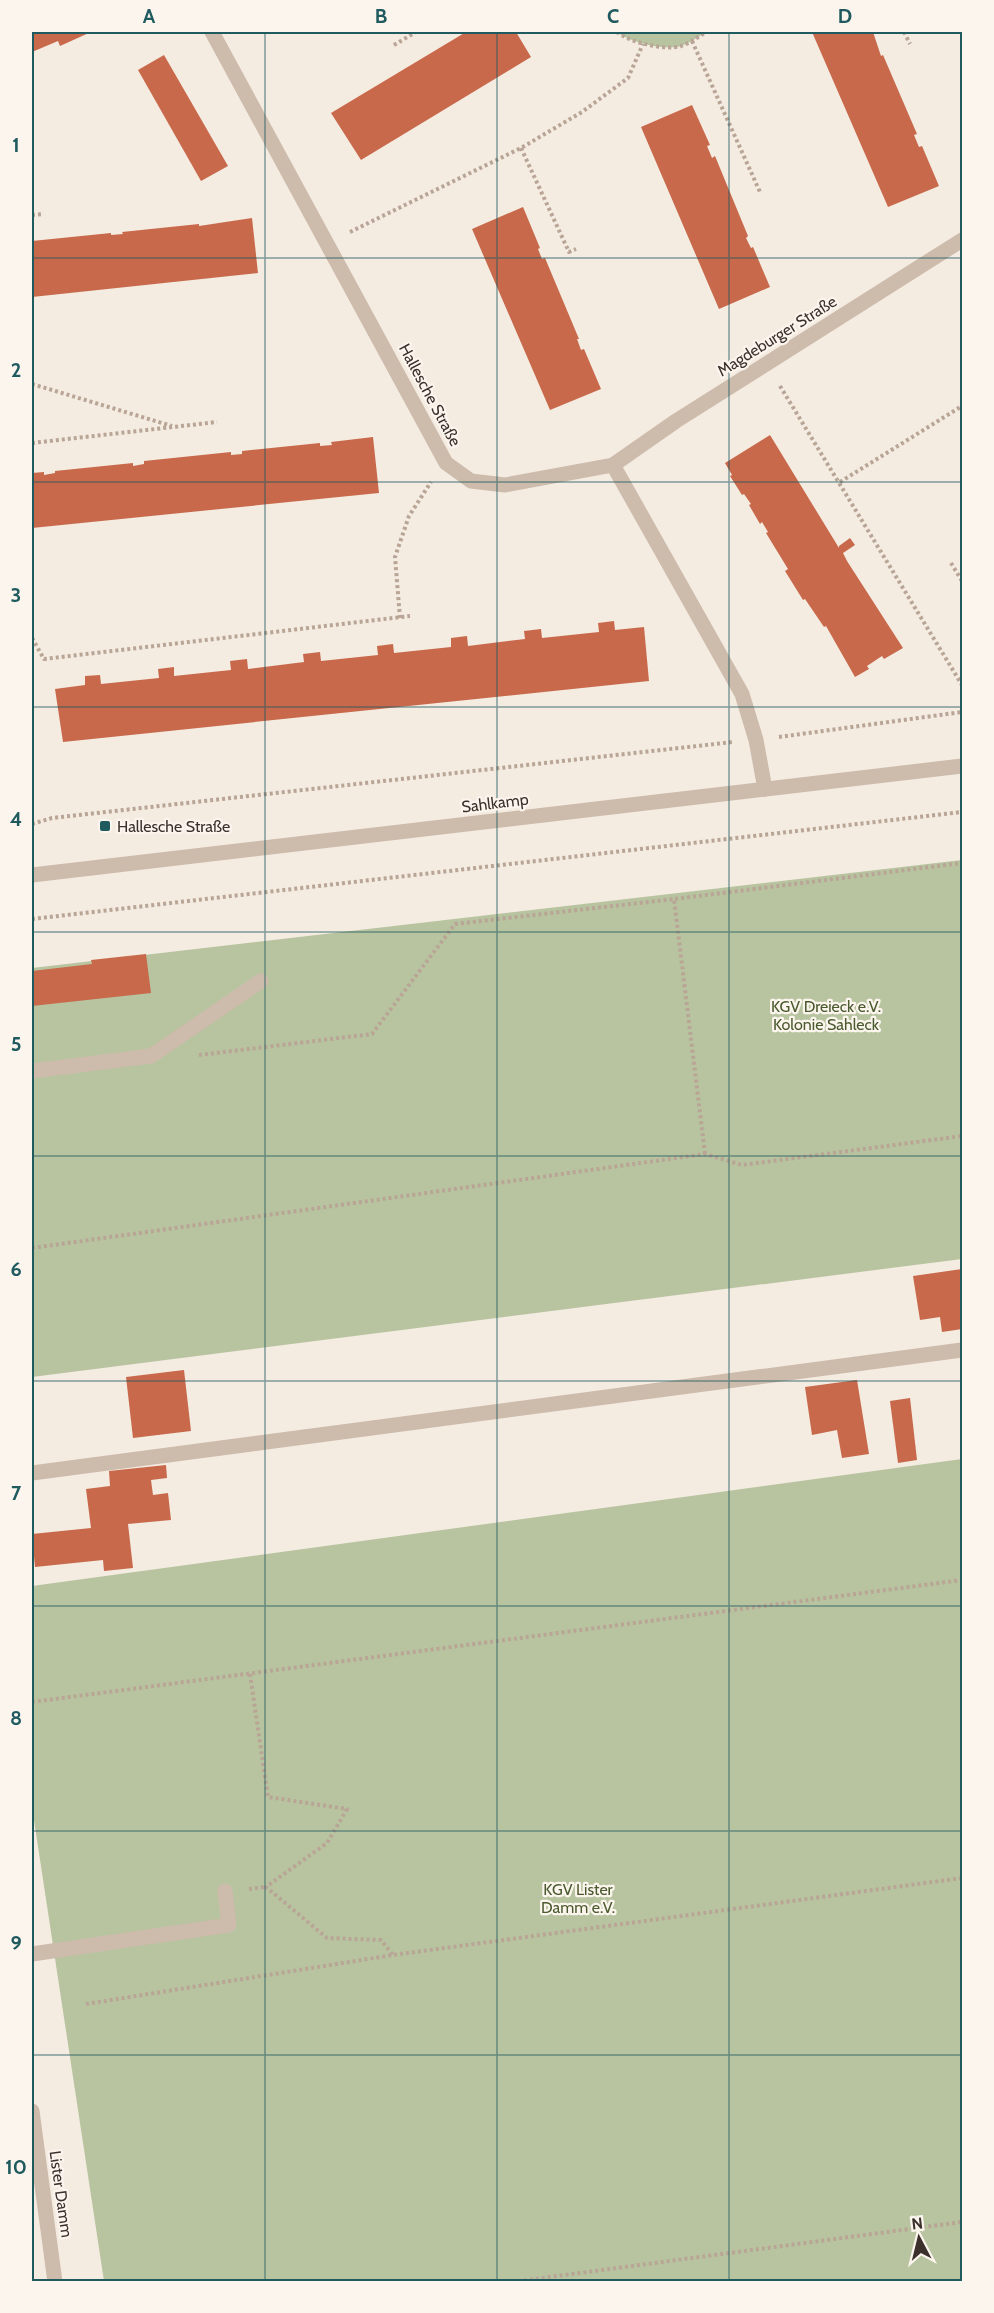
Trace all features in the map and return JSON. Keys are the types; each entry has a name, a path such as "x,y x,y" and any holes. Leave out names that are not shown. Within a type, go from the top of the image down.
{"street":[{"name":"Hallesche Straße","path":"212,32 446,463 471,481 505,485 613,465"},
{"name":"Magdeburger Straße","path":"613,465 676,421 963,240"},
{"path":"613,465 742,694 756,740 765,789"},
{"name":"Sahlkamp","path":"32,875 963,766"},
{"path":"32,1071 151,1056 261,981"},
{"path":"32,1473 963,1350"},
{"path":"32,1954 230,1925 225,1891"},
{"name":"Lister Damm","path":"32,2111 55,2282"}],"path":[{"path":"394,45 416,32"},
{"path":"617,32 623,37 643,44 679,47 706,32"},
{"path":"904,32 910,44"},
{"path":"692,41 760,192"},
{"path":"327,243 521,148 582,112 628,78 643,44"},
{"path":"521,148 569,252 576,249"},
{"path":"32,215 44,214"},
{"path":"766,364 963,685"},
{"path":"32,384 174,427"},
{"path":"840,482 963,406"},
{"path":"32,443 217,422"},
{"path":"400,618 394,571 399,541 409,516 423,492 446,463"},
{"path":"951,563 963,581"},
{"path":"32,638 44,659 410,616"},
{"path":"32,824 52,818 756,740 963,712"},
{"path":"32,919 963,812"},
{"path":"198,1056 372,1034 455,924 963,864"},
{"path":"674,899 705,1154"},
{"path":"32,1248 705,1154 742,1165 963,1136"},
{"path":"32,1702 963,1580"},
{"path":"250,1674 268,1797 347,1809 327,1843 266,1887 327,1938 381,1940 393,1955"},
{"path":"86,2004 393,1955 963,1878"},
{"path":"512,2282 963,2222"}],"green space":[{"path":"617,32 706,32 684,45 666,47 638,42"},
{"name":"KGV Dreieck e.V. Kolonie Sahleck","path":"962,860 962,1259 32,1377 32,968"},
{"name":"KGV Lister Damm e.V.","path":"962,1459 962,2281 104,2281 32,1807 32,1586"}],"building":[{"path":"32,32 91,32 60,46 58,41 32,52"},
{"path":"466,32 516,32 531,57 361,160 331,113"},
{"path":"812,32 873,32 881,56 883,55 917,134 914,135 919,147 922,146 939,186 888,207"},
{"path":"164,55 228,166 201,181 138,70"},
{"path":"692,105 710,145 707,146 712,158 715,156 748,236 746,238 751,248 753,247 770,287 719,309 641,127"},
{"path":"523,207 540,248 538,249 542,259 545,258 579,339 577,339 581,350 584,349 601,389 550,410 472,229"},
{"path":"252,218 258,273 32,297 32,241 111,233 111,235 123,234 122,232 199,224 199,226"},
{"path":"770,435 839,548 850,538 855,545 843,553 903,648 884,659 882,656 867,666 869,669 855,677 826,626 824,627 805,599 803,600 785,571 788,569 766,533 768,532 762,522 760,524 749,505 751,504 744,494 742,495 730,476 732,475 725,463"},
{"path":"373,437 379,493 32,528 32,473 44,472 44,475 55,473 55,471 133,463 133,466 144,464 144,461 231,452 231,455 242,454 242,451 320,443 320,446 332,445 331,442"},
{"path":"614,621 615,630 644,627 649,681 63,742 55,689 85,685 85,676 100,675 101,684 159,678 158,669 174,667 174,676 231,670 230,661 247,659 248,669 304,662 303,654 320,652 321,661 378,655 377,646 393,644 394,653 451,647 451,638 467,636 468,646 525,639 524,631 541,629 542,638 599,632 598,623"},
{"path":"146,954 151,993 32,1006 32,971 92,964 91,960"},
{"path":"962,1269 962,1329 942,1332 940,1317 920,1320 913,1276"},
{"path":"184,1370 191,1431 133,1438 126,1377"},
{"path":"857,1380 869,1454 842,1458 837,1430 812,1435 805,1387"},
{"path":"910,1398 917,1460 898,1463 890,1401"},
{"path":"166,1465 167,1478 151,1480 153,1495 168,1493 171,1520 128,1524 133,1568 104,1571 103,1560 35,1567 32,1534 91,1528 86,1489 110,1486 109,1471"}],"place":[{"name":"Hallesche Straße","path":"105,826"}]}
